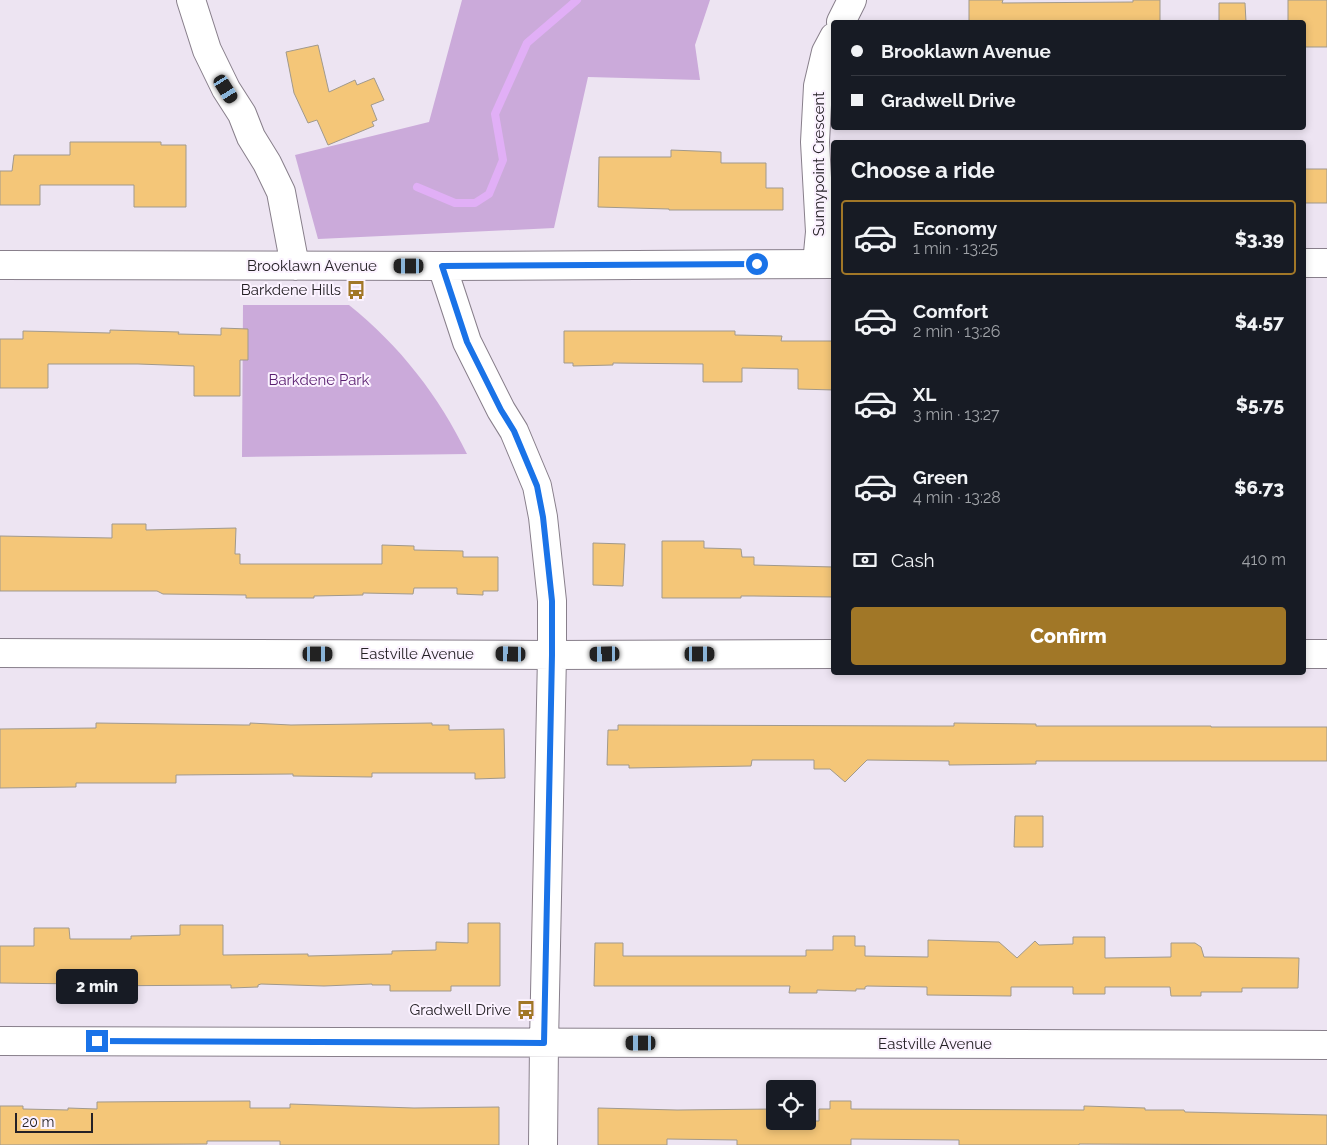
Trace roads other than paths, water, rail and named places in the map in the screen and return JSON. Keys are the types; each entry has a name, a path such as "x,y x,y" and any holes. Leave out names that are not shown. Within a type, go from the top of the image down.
{"street":[{"path":"191,0 207,50 281,192 295,266"},
{"path":"842,20 852,0"},
{"name":"Sunnypoint Crescent","path":"825,264 820,232 815,142 818,86 826,52 831,43"},
{"path":"1306,263 1327,263"},
{"name":"Brooklawn Avenue","path":"0,265 442,266 825,264"},
{"path":"442,266 467,342 501,410 514,431 537,486 543,517 552,601 543,1145"},
{"name":"Eastville Avenue","path":"0,653 831,654"},
{"path":"1306,654 1327,654"},
{"path":"0,1041 544,1043"},
{"name":"Eastville Avenue","path":"544,1043 1327,1045"}],"waterway":[{"path":"417,187 455,203 475,203 489,194 503,160 495,114 527,43 577,0"}],"place":[{"name":"Barkdene Hills","path":"356,290"},
{"name":"Gradwell Drive","path":"526,1010"}],"park label":[{"name":"Barkdene Park","path":"319,380"}]}
